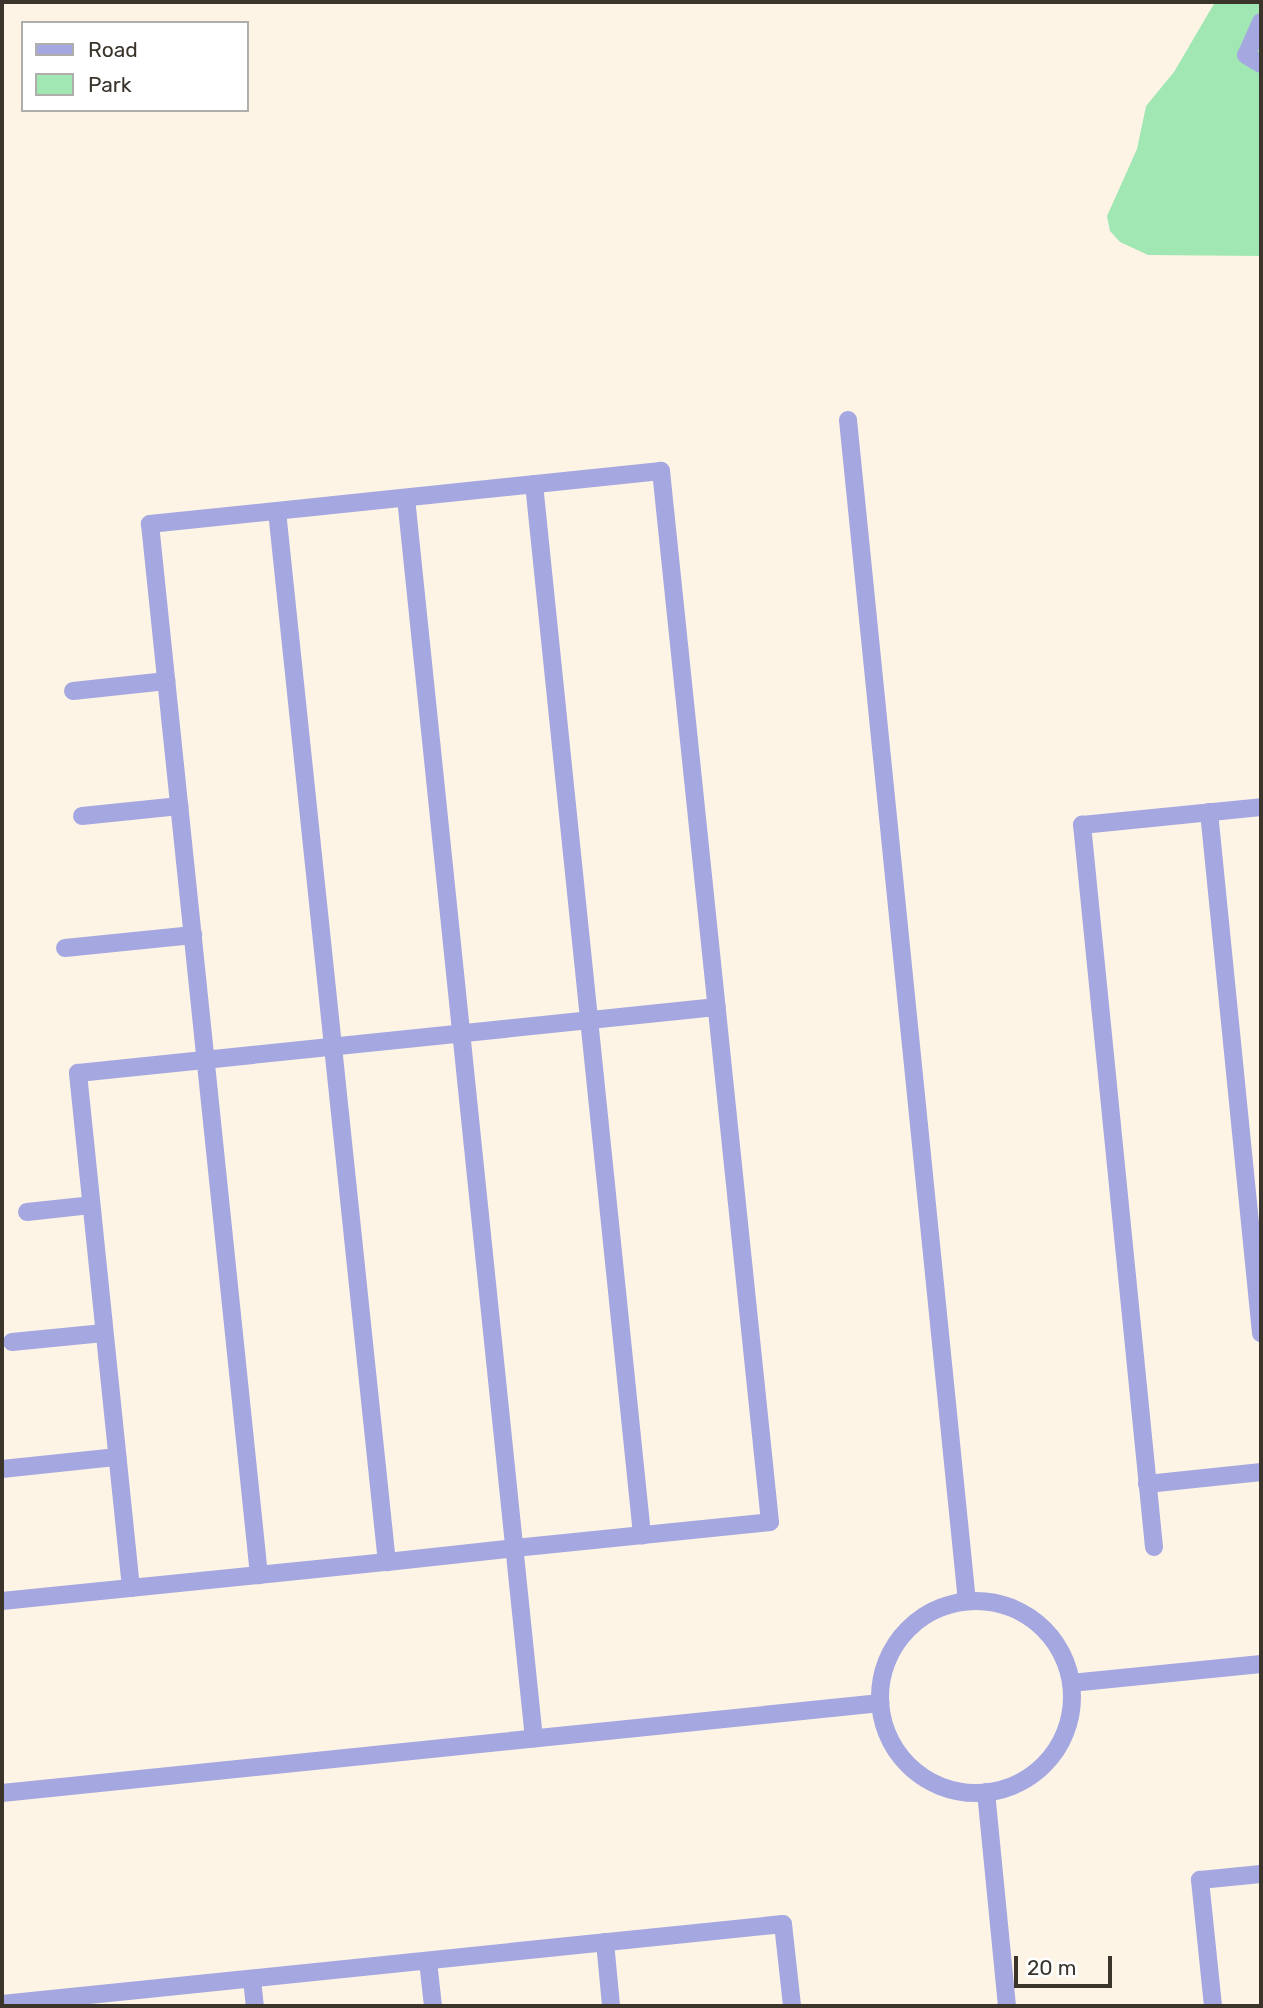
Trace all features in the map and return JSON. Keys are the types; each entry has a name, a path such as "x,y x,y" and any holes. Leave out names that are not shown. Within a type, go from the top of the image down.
{"street":[{"path":"1261,22 1246,55 1261,64"},
{"path":"848,420 967,1601"},
{"path":"2,1601 131,1588 259,1575 387,1562 770,1522 661,471 150,524 259,1575"},
{"path":"534,484 642,1535"},
{"path":"405,498 534,1738"},
{"path":"277,510 387,1562"},
{"path":"73,691 166,681"},
{"path":"82,816 179,806"},
{"path":"1154,1546 1082,825 1261,807"},
{"path":"1209,812 1261,1333"},
{"path":"65,948 193,935"},
{"path":"131,1588 78,1073 717,1007"},
{"path":"27,1212 91,1205"},
{"path":"12,1342 104,1333"},
{"path":"2,1469 117,1457"},
{"path":"1147,1483 1261,1472"},
{"path":"967,1601 1008,1606 1027,1615 1057,1644 1072,1683 1070,1717 1057,1748 1019,1783 986,1792 947,1788 914,1770 890,1739 880,1703 885,1667 903,1635 932,1612 967,1601"},
{"path":"1072,1683 1261,1664"},
{"path":"2,1793 880,1703"},
{"path":"986,1792 1007,2006"},
{"path":"1213,2006 1200,1880 1261,1874"},
{"path":"2,2004 76,2001 253,1979 783,1924 792,2006"},
{"path":"605,1942 611,2006"},
{"path":"428,1961 433,2006"},
{"path":"253,1979 255,2006"}],"green space":[{"path":"1215,2 1261,2 1261,256 1148,255 1120,242 1110,231 1107,216 1137,149 1146,106 1174,72"}]}
